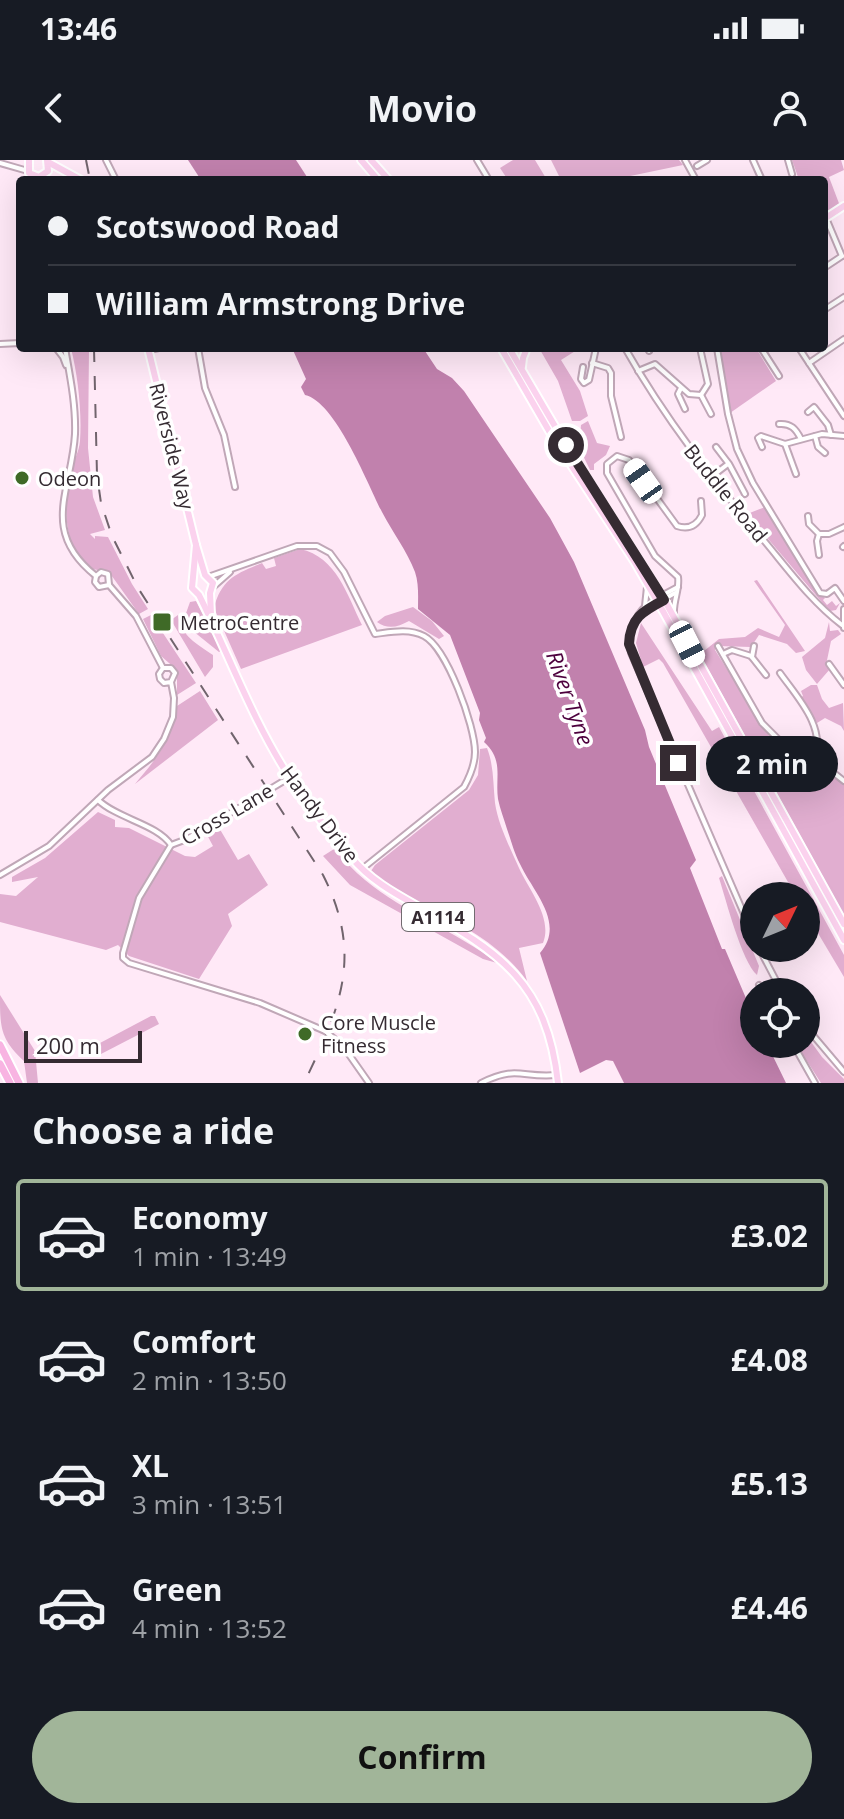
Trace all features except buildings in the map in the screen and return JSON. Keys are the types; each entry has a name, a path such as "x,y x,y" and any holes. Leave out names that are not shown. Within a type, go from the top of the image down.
{"highway":[{"path":"0,1045 19,1083"},
{"path":"0,1064 10,1083"}],"main road":[{"path":"29,160 30,175"},
{"path":"48,160 72,175 45,176 48,160"},
{"path":"361,160 375,176"},
{"path":"371,160 385,176"},
{"path":"828,219 844,206"},
{"name":"Riverside Way","path":"150,352 196,545"},
{"path":"509,352 660,600 844,940"},
{"path":"509,352 552,436 647,584 674,617 844,924"},
{"path":"524,375 522,360 526,352"},
{"path":"196,545 211,590 199,595 192,588 196,545"},
{"path":"194,579 207,576"},
{"name":"A1114","path":"211,590 211,619"},
{"name":"A1114","path":"199,595 211,619"},
{"name":"Handy Drive","path":"211,619 268,741 286,772 362,869 390,891 479,941 513,971 531,994 543,1018 552,1044 558,1079"}],"street":[{"path":"697,166 707,160"},
{"path":"788,160 792,174"},
{"path":"0,163 30,175"},
{"path":"828,225 843,256"},
{"path":"59,352 72,387"},
{"path":"66,352 75,435 61,506 63,523 76,557 96,576"},
{"path":"199,352 205,388 224,435 235,487"},
{"path":"583,367 581,379 584,383 587,382 595,352"},
{"name":"Buddle Road","path":"627,352 671,423 711,477 820,608 843,626"},
{"path":"701,352 708,384 701,395"},
{"path":"718,352 737,449 753,483 820,593 827,594 835,588 844,601"},
{"path":"764,352 779,376"},
{"path":"802,352 844,416"},
{"path":"809,363 825,352"},
{"path":"592,363 608,368 611,373 611,396 621,437"},
{"path":"638,371 655,364 681,388 692,395 701,395"},
{"path":"681,388 678,394 685,409"},
{"path":"701,395 711,414"},
{"path":"808,412 814,407 828,425 831,435"},
{"path":"779,424 793,428 801,440"},
{"path":"762,447 758,438 761,436 785,444 822,434 844,436"},
{"path":"815,436 818,447 825,453"},
{"path":"785,444 796,474"},
{"path":"716,447 745,494"},
{"path":"674,617 677,575 655,556 607,473 607,464 617,456 629,460 677,526 687,528 696,524 702,515 701,501"},
{"path":"711,477 729,464"},
{"path":"808,516 809,524 819,534 829,534 844,527"},
{"path":"819,534 819,555"},
{"path":"207,576 232,571 297,546 317,546 330,553 344,572 375,634 411,632 424,636 443,656 474,737 473,768 464,787 362,869"},
{"path":"211,590 232,571"},
{"path":"109,585 99,587 95,582 96,576 101,572 108,574 109,585 136,616 163,668"},
{"path":"647,584 643,610 630,633 631,653 740,905"},
{"path":"643,610 677,590"},
{"path":"843,626 844,609"},
{"path":"718,646 762,723 783,744 814,759 844,781"},
{"path":"752,657 754,646"},
{"path":"723,655 732,650 752,657 766,675"},
{"path":"829,664 844,685"},
{"path":"0,875 49,846 98,800 152,757 173,717 171,682 175,673 171,668 163,668"},
{"path":"163,668 160,679 164,683 171,682"},
{"path":"780,673 813,722 819,747 814,759"},
{"name":"Cross Lane","path":"282,782 187,839 171,845 139,898 123,958 129,963 260,1003 323,1030 337,1040 369,1083"},
{"name":"Cross Lane","path":"98,800 120,816 165,837 171,845"},
{"path":"820,1044 844,1072"},
{"path":"801,1058 815,1083"},
{"path":"481,1083 497,1075 518,1071 558,1079"}],"shaded area":[{"path":"513,160 535,160 545,176 505,176 500,168"},
{"path":"551,160 679,160 683,165 630,176 559,176"},
{"path":"792,160 841,160 844,170 829,177 840,206 828,212 828,176 798,176"},
{"path":"72,352 89,352 88,448 93,497 105,530 90,534 95,539 95,536 108,537 148,609 139,614 109,572 93,569 81,560 70,536 67,495 80,430"},
{"path":"541,352 574,352 561,360 580,391 588,416 572,421 558,381"},
{"path":"720,352 758,352 776,381 730,413"},
{"path":"588,421 597,443 610,446 606,455 594,464 594,470 590,470 576,441 580,437 581,425"},
{"path":"765,507 819,594 825,598 823,600 827,605 832,601 836,606 840,603 836,610 830,611 825,606 747,514"},
{"path":"300,549 313,553 332,569 346,590 362,625 241,669 214,608 217,598 231,578 262,563 266,569 276,566 274,558"},
{"path":"757,580 805,651 796,653 787,644 759,635 751,647 717,646 715,650 771,739 814,762 844,785 844,915 702,658 704,651 719,639 745,637 758,628 779,637 785,625 754,581"},
{"path":"196,601 219,652 188,627 185,616 190,602"},
{"path":"413,607 432,621 444,636 439,639 409,621 393,627 377,622 385,616"},
{"path":"151,615 196,683 177,695 177,670 161,656 143,619"},
{"path":"178,615 186,634 213,655 213,667 205,677 171,620"},
{"path":"829,622 830,631 838,630 841,634 831,641 826,665 830,669 817,684 806,670 802,657 825,638"},
{"path":"641,623 712,731 719,727 804,882 788,882 663,663 659,659 643,667 636,643"},
{"path":"817,685 829,708 843,703 844,731 841,726 825,718 817,723 800,698 803,696 801,691"},
{"path":"200,691 218,720 135,784 167,739 177,706"},
{"path":"487,748 499,819 545,924 543,943 519,948 527,981 489,943 390,886 371,871 469,790 478,775 480,749"},
{"path":"98,812 115,820 115,827 129,828 185,856 195,857 213,846 206,833 218,826 238,860 249,854 268,885 228,914 232,926 199,979 129,956 118,945 106,950 0,922 0,894 16,896 38,877 12,882 12,877 45,858"},
{"path":"334,849 380,892 497,963 483,959 350,885 323,856"},
{"path":"722,876 740,920 740,942 735,930 719,878"},
{"path":"820,911 844,955 844,977 820,937"},
{"path":"748,962 757,962 757,975"},
{"path":"0,995 35,1051 38,1083 27,1083 24,1061 6,1039 1,1024"},
{"path":"155,1016 159,1024 101,1054 100,1043"},
{"path":"820,1054 844,1079 844,1083 821,1083 805,1058 820,1058"}],"water":[{"path":"188,160 296,160 306,176 198,176"},
{"name":"River Tyne","path":"294,352 426,352 437,369 452,378 464,391 550,518 574,562 645,730 649,747 696,860 690,868 722,949 725,949 740,984 740,1058 774,1058 786,1083 624,1083 613,1061 606,1060 580,1073 540,953 547,942 549,919 514,851 498,799 494,755 484,742 486,738 479,720 480,713 450,635 418,609 417,581 412,564 360,465 328,412 305,395 301,387 306,379"}],"railway":[{"path":"86,160 89,176"},
{"path":"94,352 97,475 101,503 112,536 138,588 323,875 335,904 342,931 342,981 337,1006 304,1083"}],"place":[{"name":"Odeon","path":"22,478"},
{"name":"MetroCentre","path":"162,622"},
{"name":"Core Muscle Fitness","path":"305,1034"}],"route":[{"path":"566,445 664,600 636,617 629,644 678,763"}]}
